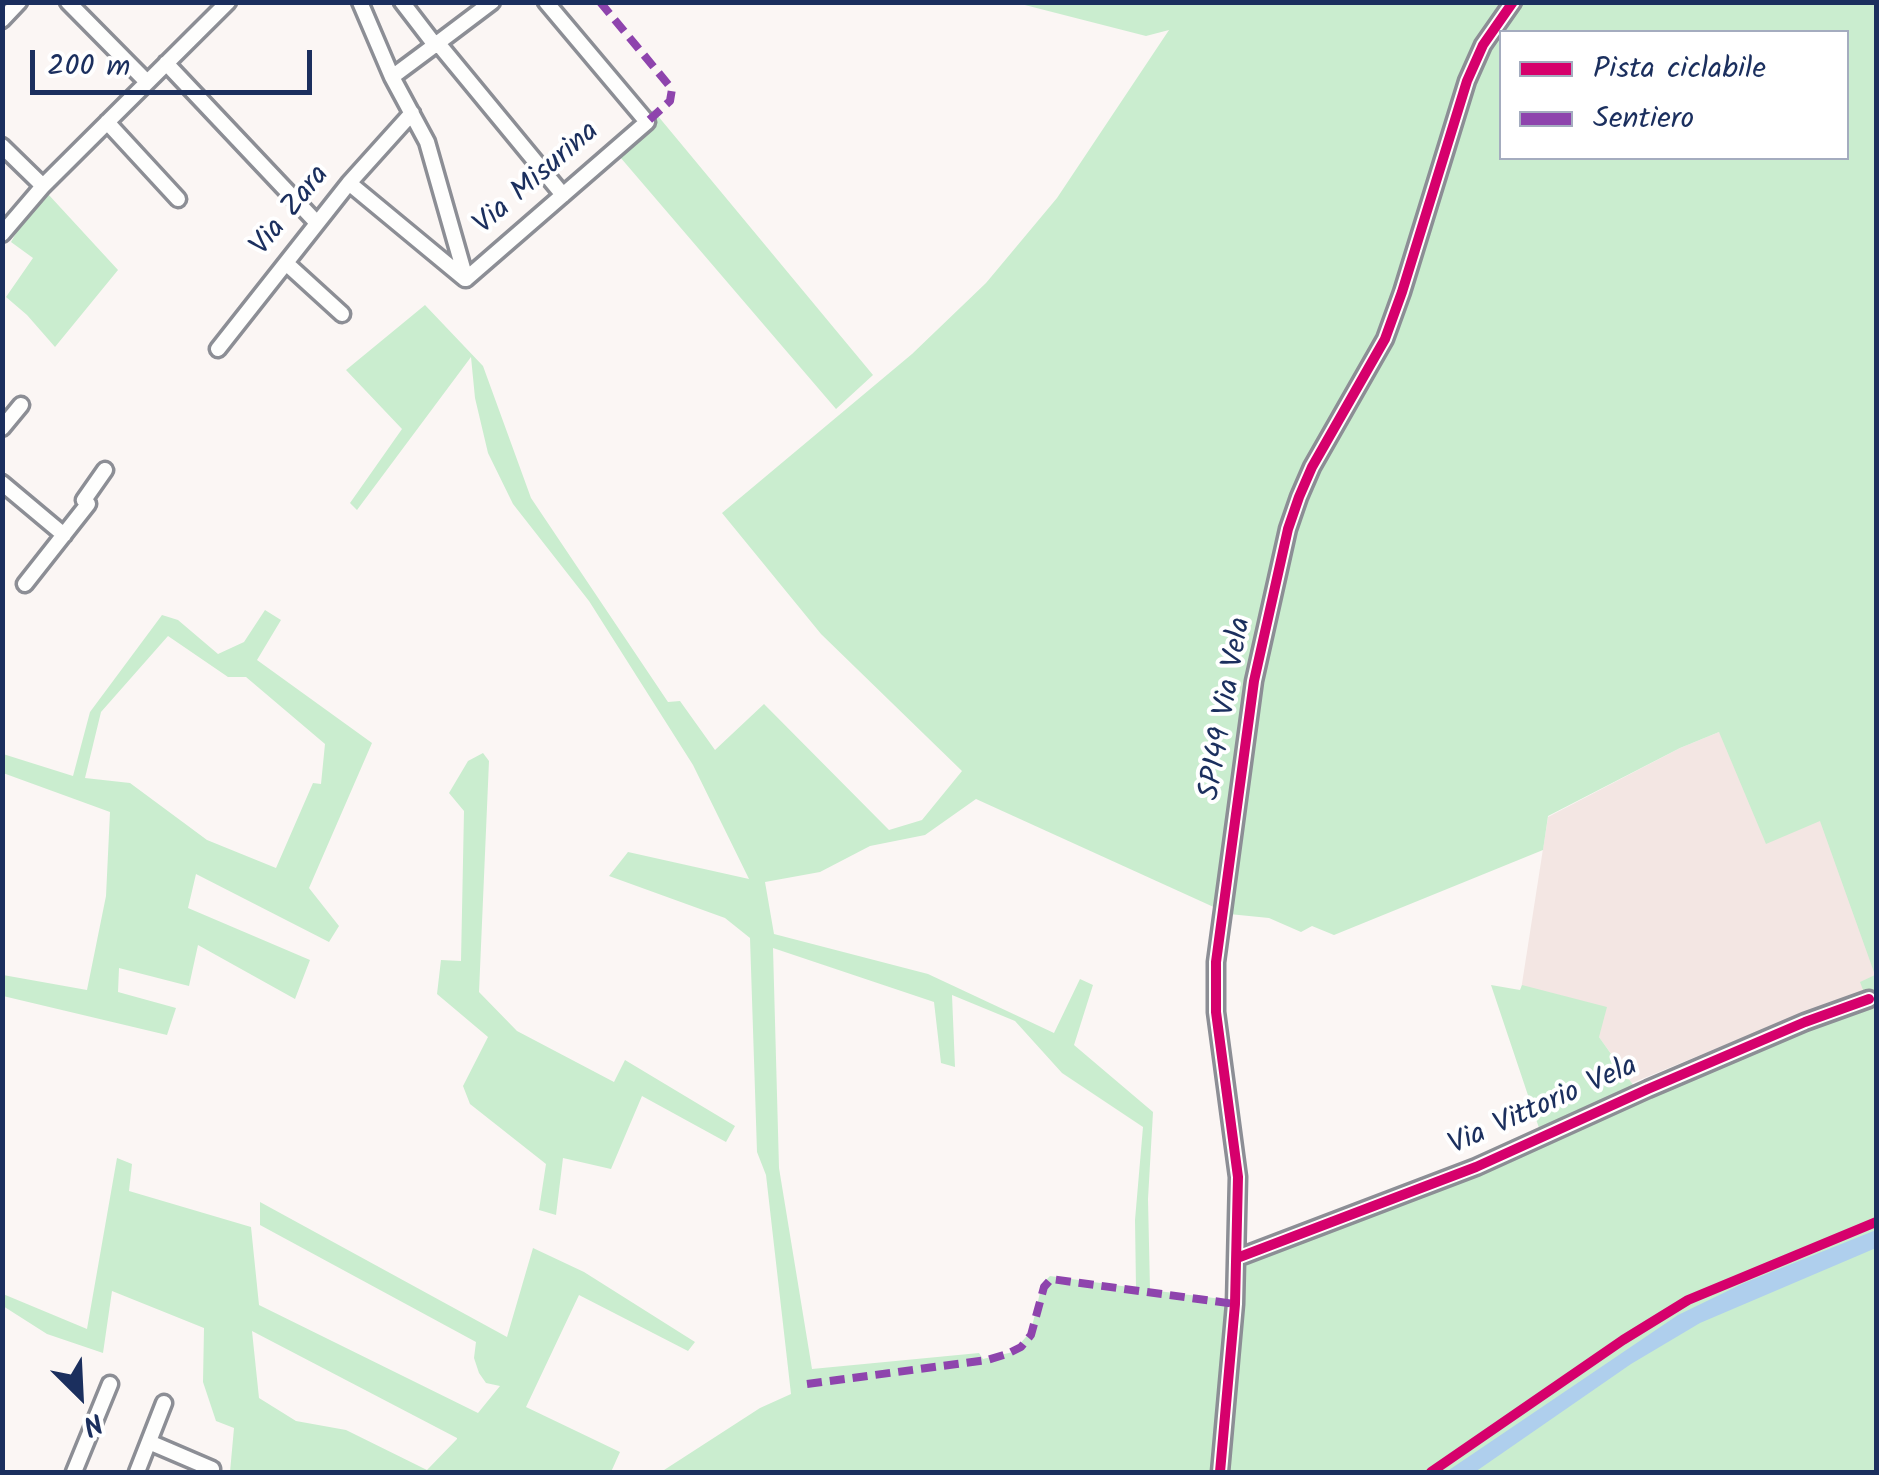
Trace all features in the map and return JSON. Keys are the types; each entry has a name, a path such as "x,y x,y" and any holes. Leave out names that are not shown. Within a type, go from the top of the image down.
{"street":[{"path":"2,20 20,2"},
{"path":"68,2 147,82"},
{"path":"2,234 43,186 228,2"},
{"path":"360,2 440,179 466,280"},
{"path":"402,2 563,195"},
{"path":"392,77 492,2"},
{"name":"Via Misurina","path":"466,280 647,122 546,2"},
{"name":"SP149 Via Vela","path":"1220,1472 1237,1258 1237,1161 1216,1012 1215,977 1254,681 1288,530 1299,498 1391,323 1466,81 1483,45 1514,2"},
{"path":"166,63 318,222"},
{"name":"Via Zara","path":"218,349 349,182 412,112"},
{"path":"107,122 178,199"},
{"path":"2,146 43,186"},
{"path":"349,182 466,280"},
{"path":"286,263 342,314"},
{"path":"2,428 21,405"},
{"path":"25,584 88,504 84,500 105,470"},
{"path":"2,483 64,534"},
{"name":"Via Vittorio Vela","path":"1237,1258 1476,1167 1648,1088 1870,999"},
{"path":"74,1472 110,1384"},
{"path":"136,1472 164,1403"},
{"path":"149,1442 212,1469"}],"shaded area":[{"path":"1719,732 1830,809 1876,933 1876,993 1830,1002 1632,1083 1599,1037 1521,990 1548,817 1680,748"}],"green space":[{"path":"1017,3 1876,3 1876,1472 661,1472 760,1408 791,1394 766,1175 757,1152 750,938 725,918 609,876 628,852 749,879 693,765 589,601 513,504 488,453 475,398 471,357 357,510 350,503 402,429 346,370 425,305 483,366 531,498 668,702 680,701 715,750 764,704 889,830 922,820 962,771 821,634 722,513 912,354 986,283 1057,198 1169,30 1146,36","holes":["1719,732 1766,844 1820,821 1875,975 1860,982 1865,995 1833,1016 1647,1097 1509,1163 1231,1264 1230,1300 1150,1290 1148,1199 1153,1112 1074,1045 1093,985 1080,979 1054,1033 928,974 774,934 765,882 820,872 870,846 925,835 976,799 1229,914 1269,918 1301,932 1312,926 1334,935 1543,850 1548,816","773,948 934,1002 941,1063 955,1067 952,995 1015,1021 1062,1073 1143,1127 1135,1220 1136,1288 1050,1276 1042,1284 1031,1331 1013,1352 983,1359 979,1353 812,1369 779,1168"]},
{"path":"653,110 873,375 836,409 614,150"},
{"path":"48,194 118,270 55,347 6,297 33,258 11,242 16,233 11,230"},
{"path":"265,610 281,620 257,660 372,743 309,888 339,926 329,942 196,874 188,908 310,960 295,999 198,945 189,986 119,968 118,992 176,1008 167,1035 3,996 3,975 87,990 106,896 110,812 3,773 3,754 73,776 90,712 162,615 178,620 218,654 244,642","holes":["168,636 228,677 246,677 325,744 321,784 313,783 276,868 207,840 130,783 85,778 101,712"]},
{"path":"483,753 489,761 479,992 517,1031 614,1082 625,1060 735,1126 726,1142 642,1096 611,1169 563,1158 556,1215 539,1210 546,1164 470,1104 463,1086 488,1037 437,994 441,960 461,961 464,811 449,793 468,761"},
{"path":"1491,985 1520,990 1522,985 1607,1007 1599,1037 1636,1089 1540,1131"},
{"path":"117,1158 132,1164 129,1191 251,1227 259,1305 478,1413 500,1386 486,1383 479,1373 474,1358 476,1342 260,1225 260,1202 507,1337 533,1248 584,1272 695,1342 688,1351 579,1295 526,1407 620,1452 611,1472 230,1472 234,1428 216,1421 203,1382 204,1328 112,1291 103,1353 47,1334 3,1306 3,1294 87,1329","holes":["252,1331 457,1438 427,1470 346,1430 296,1421 259,1398"]}],"water":[{"path":"1876,1230 1876,1248 1700,1323 1631,1364 1475,1472 1446,1472 1678,1315 1744,1283"}],"marked path":[{"path":"600,2 672,89 670,101 647,122"},
{"path":"807,1384 1007,1354 1021,1347 1031,1335 1044,1287 1051,1279 1235,1304"}],"cycle path":[{"path":"1220,1472 1235,1304 1238,1177 1216,1012 1216,962 1254,681 1288,529 1299,497 1385,339 1467,81 1483,45 1513,2"},
{"path":"1237,1258 1476,1167 1648,1089 1869,999"},
{"path":"1431,1472 1688,1300 1876,1222"}]}
